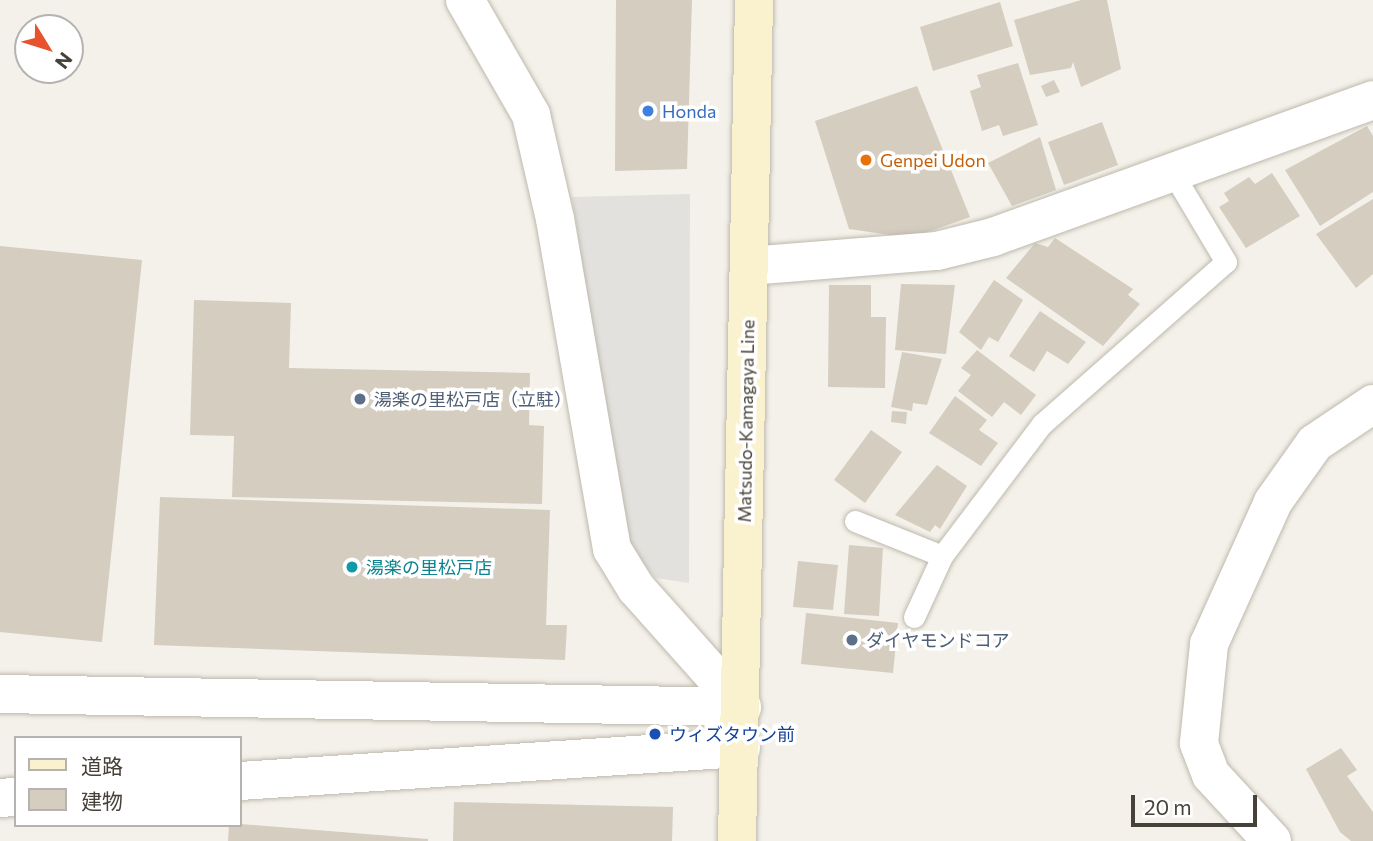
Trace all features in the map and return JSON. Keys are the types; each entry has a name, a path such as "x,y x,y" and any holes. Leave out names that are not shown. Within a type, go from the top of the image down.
{"main road":[{"name":"Matsudo-Kamagaya Line","path":"737,841 742,707 754,0"}],"street":[{"path":"465,0 531,116 555,219 612,549 636,588 742,707"},
{"path":"749,266 937,251 1174,175 1373,100"},
{"path":"1272,841 1211,775 1199,743 1209,644 1273,502 1315,443 1373,404"},
{"path":"0,694 742,707"},
{"path":"242,781 741,748"}],"lane":[{"path":"914,617 942,556 1042,424 1226,262 1174,175"},
{"path":"855,521 942,556"}],"shaded area":[{"path":"690,194 689,583 656,578 627,546 572,197"}],"building":[{"path":"616,0 692,0 687,169 615,171"},
{"path":"1081,0 1107,0 1121,69 1081,87 1073,62 1071,68 1030,75 1014,20"},
{"path":"1000,2 1013,46 933,71 920,27"},
{"path":"1018,63 1038,125 1003,136 999,125 982,131 970,91 981,87 977,75"},
{"path":"1054,80 1060,92 1046,97 1041,86"},
{"path":"917,86 970,217 911,238 849,229 815,121"},
{"path":"1102,122 1118,165 1064,185 1048,142"},
{"path":"1367,126 1373,136 1373,192 1320,226 1285,170"},
{"path":"1040,137 1056,190 1012,206 988,163"},
{"path":"1272,173 1300,216 1246,248 1219,207 1229,201 1224,193 1249,177 1255,184"},
{"path":"1373,199 1373,274 1356,288 1316,234"},
{"path":"1055,238 1133,289 1128,295 1140,304 1103,346 1006,278 1035,243 1048,247"},
{"path":"0,246 142,260 102,642 0,632"},
{"path":"994,280 1023,300 998,342 989,337 981,350 959,332"},
{"path":"901,284 955,285 946,354 895,350"},
{"path":"829,285 871,285 871,317 886,317 885,388 828,387"},
{"name":"湯楽の里松戸店（立駐）","path":"194,300 291,303 289,368 530,373 529,425 544,426 542,504 232,497 234,436 190,435"},
{"path":"1040,311 1086,342 1068,364 1047,351 1034,372 1009,356"},
{"path":"977,350 1036,395 1021,415 1004,402 992,417 958,391 971,375 961,368"},
{"path":"902,352 942,359 927,405 913,403 912,411 891,407"},
{"path":"955,396 987,420 979,430 998,443 981,466 929,433"},
{"path":"892,411 907,412 906,424 891,422"},
{"path":"871,430 902,452 865,503 834,480"},
{"path":"937,465 967,486 940,529 935,525 930,532 895,515"},
{"name":"湯楽の里松戸店","path":"160,497 550,510 546,625 567,625 565,660 154,645"},
{"path":"849,545 883,548 879,616 844,614"},
{"path":"798,561 838,565 833,610 793,607"},
{"path":"806,613 898,623 893,673 801,664"},
{"path":"1341,748 1357,770 1347,776 1373,812 1373,841 1351,841 1340,832 1306,769"},
{"path":"454,802 673,807 672,841 453,841"},
{"path":"242,824 428,839 428,841 228,841 229,827 242,827"}],"place":[{"name":"Honda","path":"648,111"},
{"name":"Genpei Udon","path":"866,160"},
{"name":"湯楽の里松戸店（立駐）","path":"360,399"},
{"name":"湯楽の里松戸店","path":"352,567"},
{"name":"ダイヤモンドコア","path":"852,640"},
{"name":"ウィズタウン前","path":"655,734"}]}
